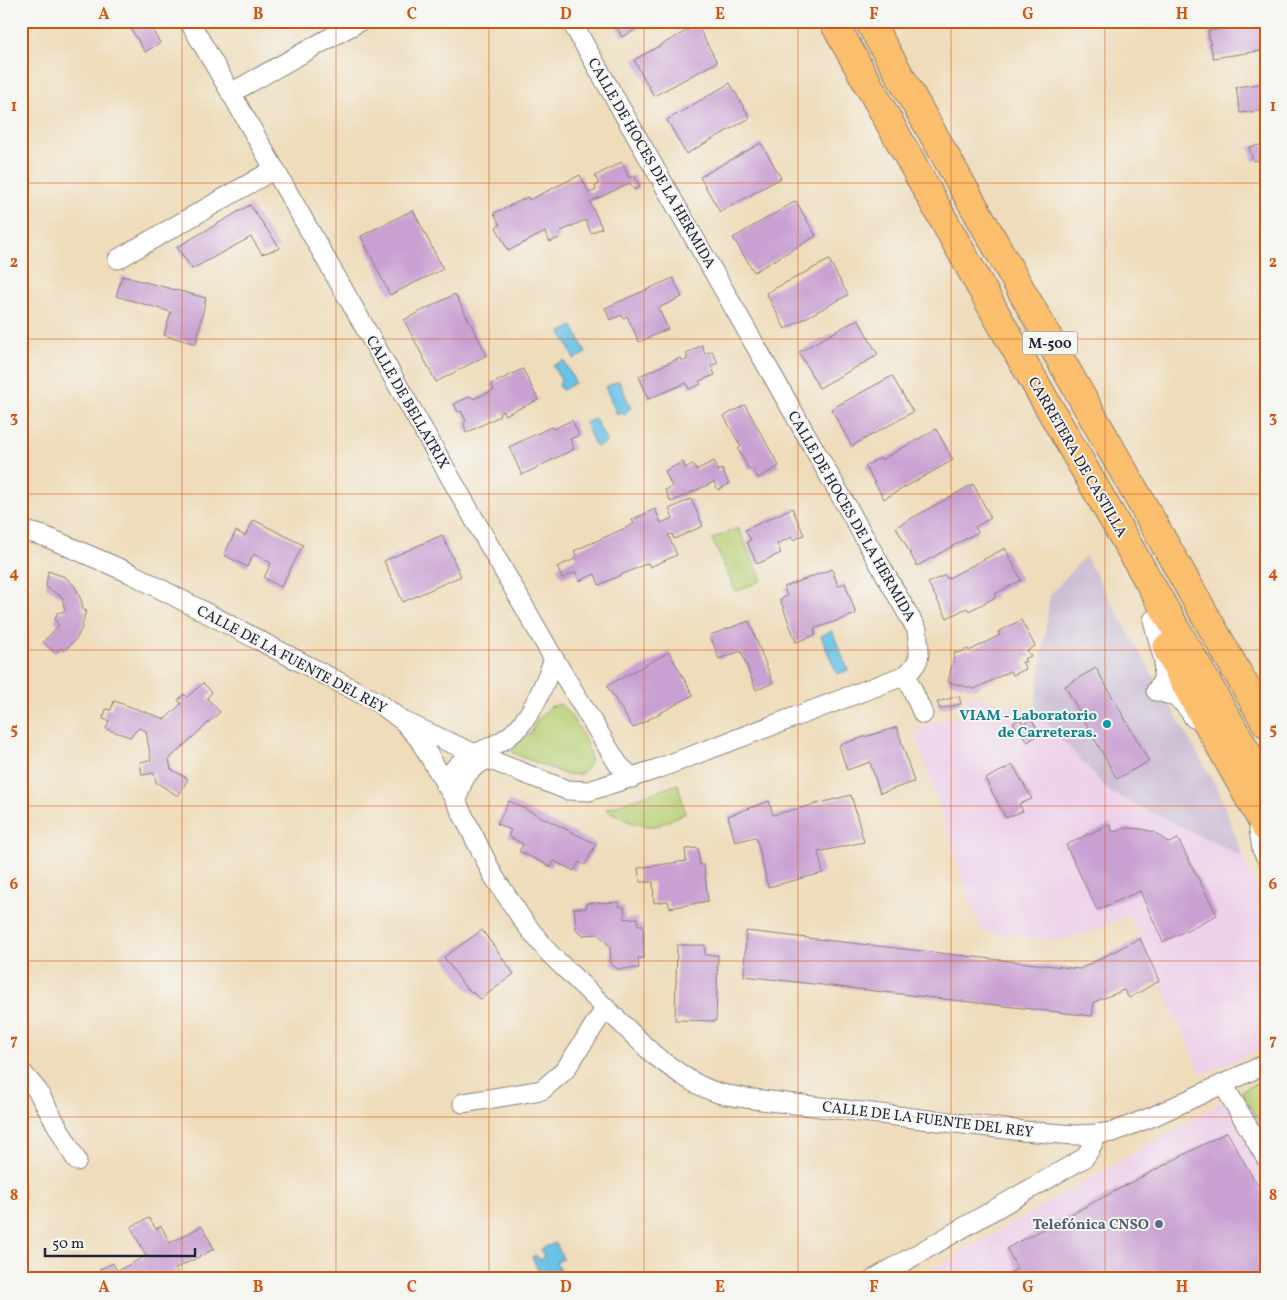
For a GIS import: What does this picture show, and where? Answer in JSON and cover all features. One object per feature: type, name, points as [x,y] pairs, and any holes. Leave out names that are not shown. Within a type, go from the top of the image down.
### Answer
[{"type":"highway","name":"CARRETERA DE CASTILLA","points":[[834,21],[1003,327],[1266,786]]},
{"type":"highway","name":"CARRETERA DE CASTILLA","points":[[869,21],[1266,723]]},
{"type":"highway","name":"M-500","points":[[1003,327],[1050,437],[1261,821]]},
{"type":"highway","name":"M-500","points":[[1232,664],[1266,715]]},
{"type":"street","name":"CALLE DE BELLATRIX","points":[[188,21],[554,659],[618,764],[632,778]]},
{"type":"street","points":[[231,93],[360,21]]},
{"type":"street","name":"CALLE DE HOCES DE LA HERMIDA","points":[[571,21],[917,630],[919,659],[915,667],[906,675]]},
{"type":"street","points":[[118,259],[275,170]]},
{"type":"street","name":"CALLE DE LA FUENTE DEL REY","points":[[21,530],[44,536],[130,573],[379,703],[404,722],[419,739],[457,803],[494,877],[524,922],[549,953],[604,1009],[653,1054],[672,1069],[698,1085],[718,1093],[753,1099],[1022,1131],[1075,1135],[1097,1134],[1131,1126],[1266,1064]]},
{"type":"street","points":[[457,803],[463,778],[482,756],[506,739],[520,725],[542,690],[554,659]]},
{"type":"street","points":[[404,722],[567,790],[589,791],[632,778],[906,675],[923,714]]},
{"type":"street","points":[[445,784],[449,774],[463,760],[482,756]]},
{"type":"street","points":[[1261,821],[1262,849],[1266,857]]},
{"type":"street","points":[[463,1103],[542,1090],[565,1070],[604,1009]]},
{"type":"street","points":[[21,1071],[37,1090],[77,1162]]},
{"type":"street","points":[[1223,1084],[1266,1158]]},
{"type":"street","points":[[874,1279],[1084,1158],[1089,1152],[1097,1134]]},
{"type":"shaded area","points":[[1085,556],[1219,791],[1243,857],[1110,792],[1035,710],[1050,595]]},
{"type":"shaded area","points":[[965,695],[1035,710],[1110,792],[1243,857],[1266,905],[1266,1046],[1202,1075],[1129,915],[1083,935],[1056,941],[981,931],[914,732],[935,721],[968,715]]},
{"type":"shaded area","name":"Telefónica CNSO","points":[[1241,1091],[1266,1134],[1266,1279],[915,1279]]},
{"type":"green space","points":[[738,528],[762,580],[736,592],[712,539]]},
{"type":"green space","points":[[560,704],[576,723],[589,750],[588,767],[581,774],[567,775],[513,753],[510,746],[531,733],[538,719],[550,707]]},
{"type":"green space","points":[[678,784],[685,813],[659,825],[638,825],[606,809]]},
{"type":"green space","points":[[1266,1079],[1266,1134],[1241,1091]]},
{"type":"water","points":[[573,326],[586,353],[574,359],[561,332]]},
{"type":"water","points":[[564,360],[575,383],[563,390],[559,387],[561,380],[553,366]]},
{"type":"water","points":[[619,381],[631,408],[625,415],[620,412],[617,414],[605,387]]},
{"type":"water","points":[[595,419],[607,442],[596,447],[585,423]]},
{"type":"water","points":[[832,631],[848,670],[837,674],[821,636]]},
{"type":"water","points":[[556,1243],[563,1259],[556,1262],[564,1279],[542,1279],[532,1257],[536,1255],[539,1260],[544,1257],[541,1249]]},
{"type":"building","points":[[126,21],[147,21],[160,43],[145,52]]},
{"type":"building","points":[[613,21],[651,21],[622,37]]},
{"type":"building","points":[[1266,24],[1266,50],[1213,58],[1208,31]]},
{"type":"building","points":[[697,25],[717,62],[654,96],[634,60]]},
{"type":"building","points":[[730,83],[750,118],[686,154],[667,120]]},
{"type":"building","points":[[1266,83],[1266,110],[1240,113],[1236,87]]},
{"type":"building","points":[[761,143],[781,178],[720,212],[700,177]]},
{"type":"building","points":[[1266,144],[1266,169],[1264,169],[1262,159],[1253,161],[1249,147]]},
{"type":"building","points":[[622,162],[629,178],[634,175],[640,187],[634,190],[630,183],[590,202],[602,228],[591,233],[585,220],[559,232],[561,237],[550,242],[545,232],[508,251],[496,227],[500,225],[494,213],[528,197],[529,200],[580,175],[589,193],[596,190],[595,186],[599,184],[595,176]]},
{"type":"building","points":[[796,201],[816,236],[754,272],[733,238]]},
{"type":"building","points":[[250,205],[280,248],[262,254],[251,237],[192,269],[177,247]]},
{"type":"building","points":[[413,210],[443,269],[390,295],[361,236]]},
{"type":"building","points":[[829,260],[848,295],[785,329],[766,293]]},
{"type":"building","points":[[122,276],[206,298],[196,344],[164,335],[171,312],[116,296]]},
{"type":"building","points":[[673,278],[682,297],[658,308],[668,329],[639,342],[627,316],[623,318],[622,315],[610,320],[605,308]]},
{"type":"building","points":[[455,294],[487,355],[436,382],[404,320]]},
{"type":"building","points":[[858,319],[878,355],[819,388],[799,352]]},
{"type":"building","points":[[702,345],[705,354],[712,351],[718,363],[711,366],[715,375],[699,381],[701,384],[689,389],[686,383],[648,399],[639,376],[680,358],[682,361],[687,360],[687,353]]},
{"type":"building","points":[[523,369],[538,400],[505,415],[503,411],[499,414],[500,416],[466,433],[464,423],[466,421],[461,411],[458,412],[454,404],[471,396],[473,399],[494,390],[491,384]]},
{"type":"building","points":[[892,376],[913,412],[852,446],[831,409]]},
{"type":"building","points":[[745,405],[779,466],[758,478],[752,468],[749,470],[738,449],[741,447],[724,416]]},
{"type":"building","points":[[572,420],[579,435],[570,439],[574,449],[522,475],[509,447],[551,427],[554,429]]},
{"type":"building","points":[[936,429],[953,460],[884,499],[865,466],[880,458],[881,460]]},
{"type":"building","points":[[714,461],[718,471],[722,469],[729,484],[718,490],[714,482],[671,502],[665,490],[672,487],[665,471],[683,462],[685,468],[693,464],[696,470]]},
{"type":"building","points":[[973,484],[991,518],[975,527],[978,532],[917,566],[896,527]]},
{"type":"building","points":[[691,499],[703,526],[674,539],[672,534],[668,535],[677,555],[650,567],[648,563],[599,585],[595,574],[579,581],[576,572],[562,578],[557,567],[577,558],[574,551],[634,524],[632,520],[655,509],[661,523],[673,518],[669,509]]},
{"type":"building","points":[[792,508],[804,535],[793,540],[792,537],[777,544],[781,553],[757,564],[747,542],[751,540],[745,530]]},
{"type":"building","points":[[254,520],[303,545],[281,587],[264,578],[271,563],[254,554],[247,567],[224,555],[236,531],[245,536]]},
{"type":"building","points":[[442,535],[461,576],[403,602],[384,561]]},
{"type":"building","points":[[1005,548],[1021,580],[995,594],[996,597],[969,611],[967,608],[947,618],[928,583],[945,575],[947,579]]},
{"type":"building","points":[[832,569],[838,586],[845,583],[856,614],[814,629],[816,635],[796,642],[780,599],[787,596],[784,587]]},
{"type":"building","points":[[48,571],[65,577],[73,584],[78,592],[83,611],[86,610],[81,630],[76,639],[64,651],[61,648],[55,653],[43,642],[59,625],[55,620],[57,613],[65,611],[62,597],[46,587]]},
{"type":"building","points":[[1021,620],[1035,646],[1027,651],[1031,656],[1024,659],[1026,662],[1022,662],[1026,669],[1013,675],[1010,671],[975,689],[948,682],[955,652],[958,653],[968,649],[969,651],[1000,635],[998,632]]},
{"type":"building","points":[[749,621],[773,683],[756,690],[741,651],[719,659],[710,635]]},
{"type":"building","points":[[669,652],[693,695],[633,728],[607,686]]},
{"type":"building","name":"VIAM - Laboratorio de Carreteras.","points":[[1096,668],[1149,761],[1117,779],[1065,686]]},
{"type":"building","points":[[203,683],[212,692],[207,698],[220,712],[169,759],[171,769],[188,779],[178,796],[156,782],[154,773],[142,775],[140,762],[151,760],[146,731],[139,728],[130,737],[106,729],[109,721],[103,719],[106,709],[111,710],[114,701],[165,719],[181,704],[178,700],[184,694],[187,697]]},
{"type":"building","points":[[959,696],[961,704],[940,709],[937,702]]},
{"type":"building","points":[[1019,719],[1024,724],[1031,719],[1040,733],[1028,742],[1013,723]]},
{"type":"building","points":[[897,727],[914,782],[880,793],[870,762],[847,770],[839,745]]},
{"type":"building","points":[[1013,765],[1032,799],[1019,804],[1023,811],[1006,818],[985,779]]},
{"type":"building","points":[[851,795],[864,842],[818,852],[823,873],[768,887],[756,837],[735,842],[728,816],[769,801],[773,815]]},
{"type":"building","points":[[509,801],[596,844],[585,865],[579,862],[574,871],[554,861],[551,867],[519,851],[523,844],[508,836],[511,830],[497,824]]},
{"type":"building","points":[[1110,824],[1113,832],[1127,828],[1141,829],[1154,832],[1169,843],[1178,839],[1217,915],[1163,942],[1140,891],[1097,910],[1066,845]]},
{"type":"building","points":[[698,848],[700,865],[704,865],[708,901],[670,908],[668,901],[654,903],[653,882],[640,882],[638,868],[686,861],[685,849]]},
{"type":"building","points":[[619,902],[619,906],[624,907],[625,919],[638,918],[638,925],[643,925],[644,958],[638,958],[639,968],[618,969],[611,964],[610,947],[598,934],[582,935],[576,929],[574,908],[586,908],[587,903]]},
{"type":"building","points":[[482,930],[514,974],[481,999],[465,987],[444,957]]},
{"type":"building","points":[[746,931],[1080,969],[1140,938],[1159,981],[1129,998],[1124,990],[1094,1002],[1092,1016],[744,976]]},
{"type":"building","points":[[677,945],[705,945],[705,955],[718,955],[716,1021],[675,1020]]},
{"type":"building","name":"Telefónica CNSO","points":[[1227,1132],[1266,1200],[1266,1279],[999,1279],[1017,1269],[1007,1248]]},
{"type":"building","points":[[149,1218],[156,1229],[161,1226],[170,1243],[202,1226],[214,1249],[175,1269],[180,1277],[177,1279],[106,1279],[100,1269],[113,1263],[117,1271],[146,1256],[131,1227]]},
{"type":"place","name":"VIAM - Laboratorio de Carreteras.","points":[[1107,724]]},
{"type":"place","name":"Telefónica CNSO","points":[[1159,1224]]}]
